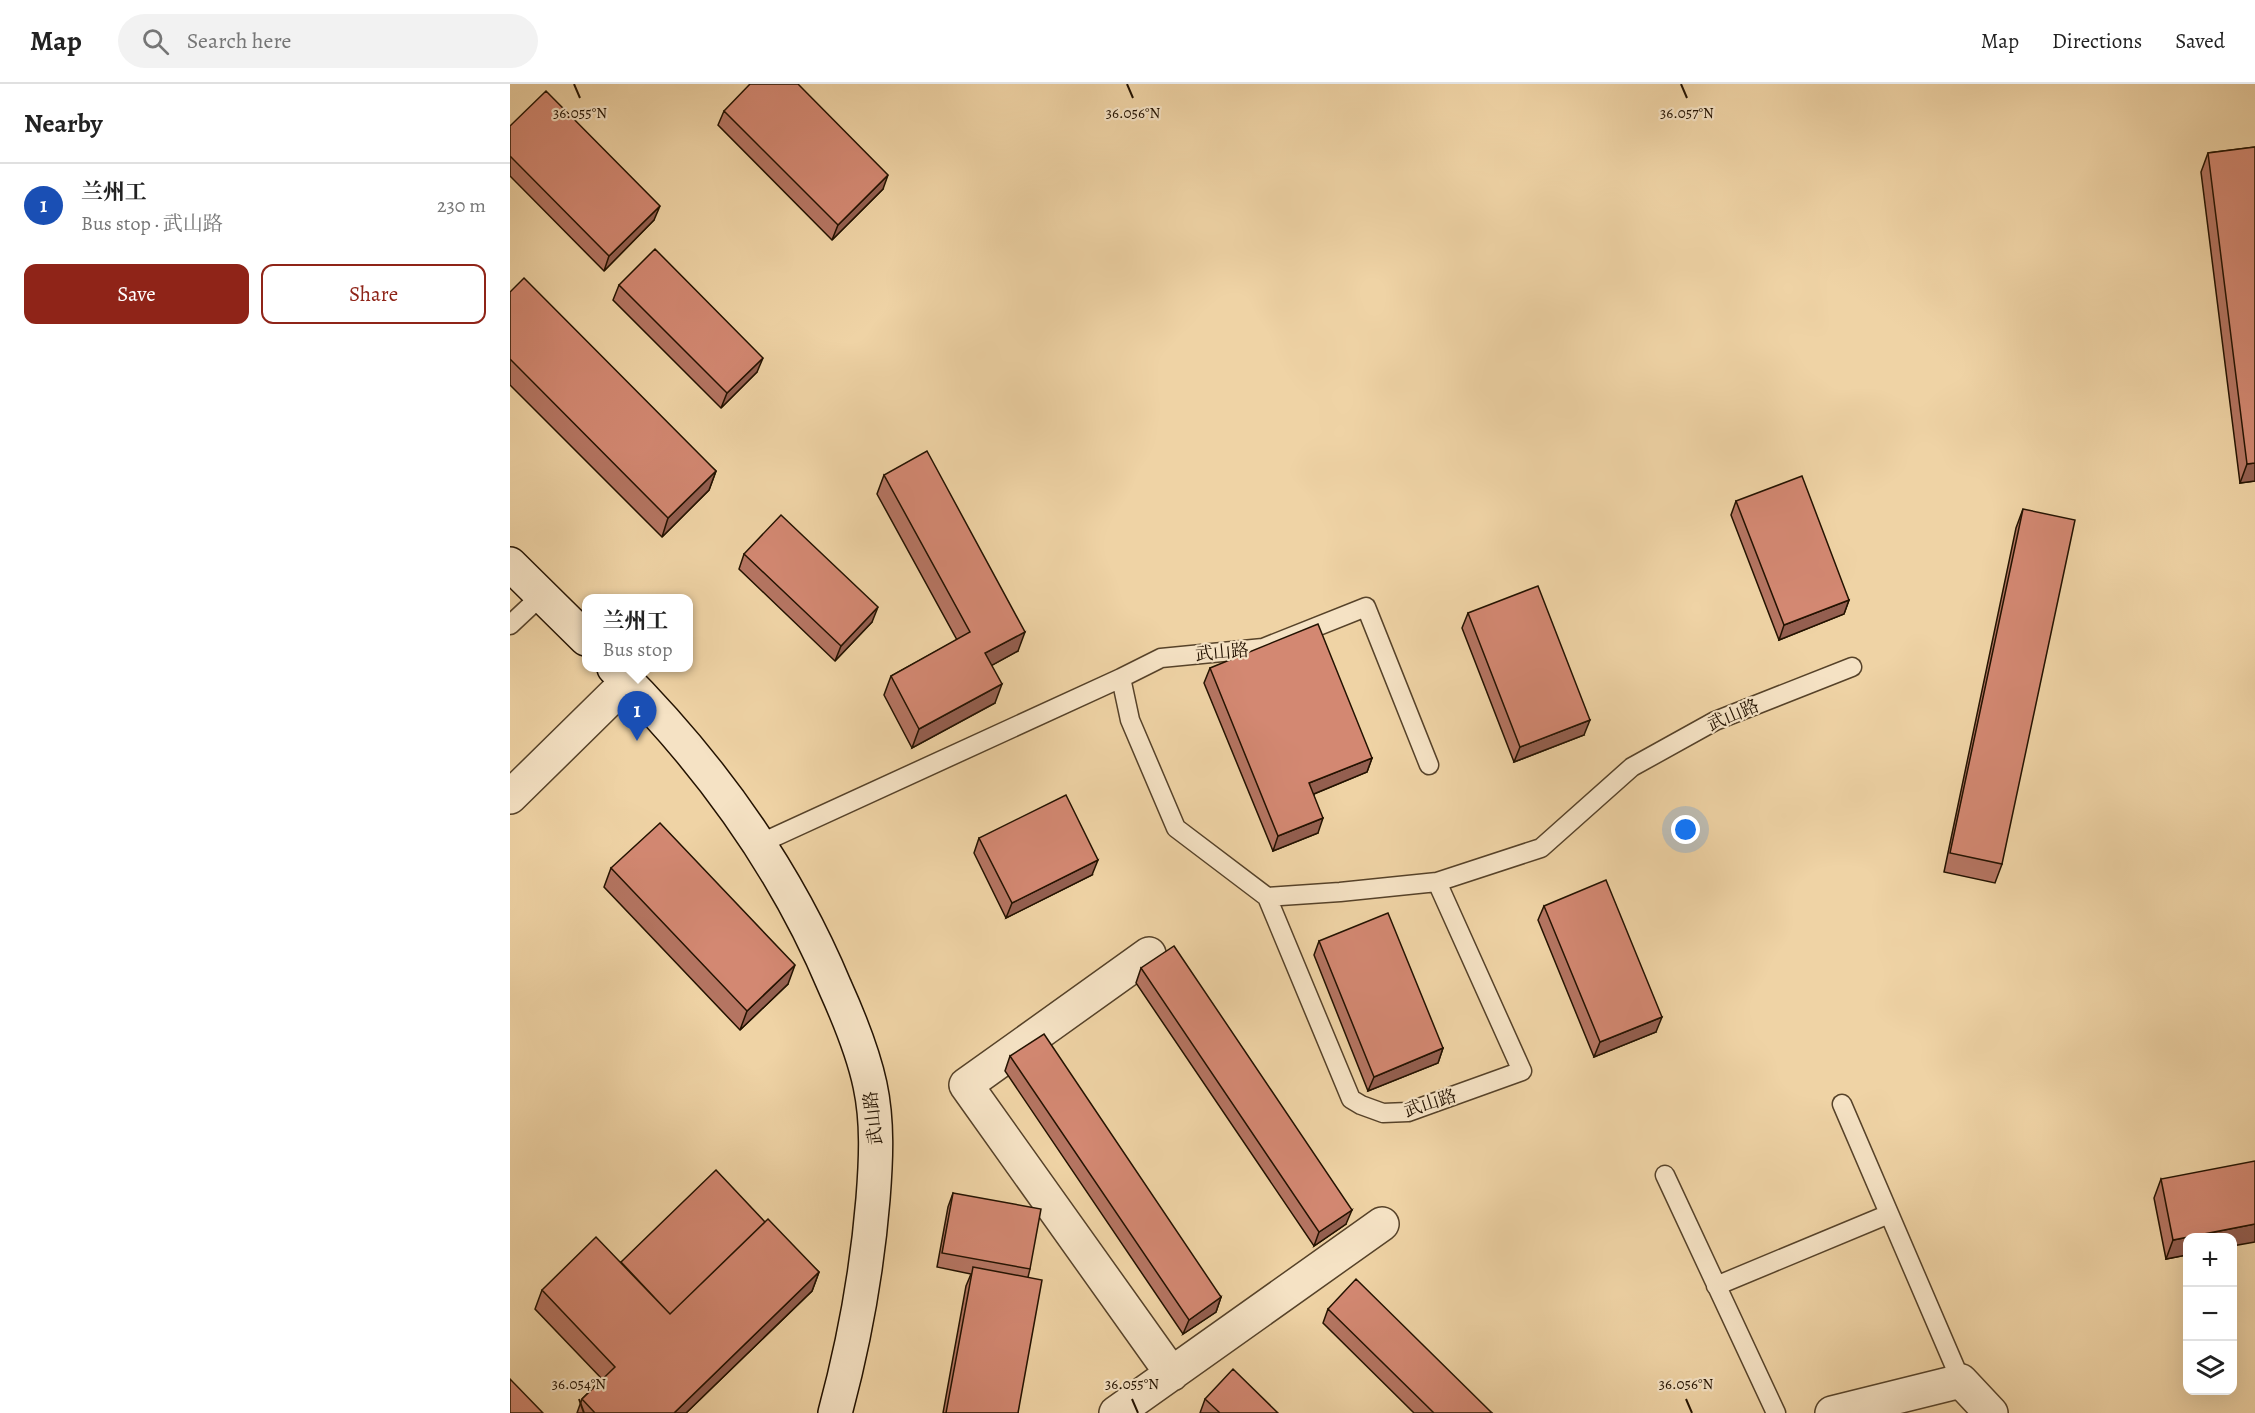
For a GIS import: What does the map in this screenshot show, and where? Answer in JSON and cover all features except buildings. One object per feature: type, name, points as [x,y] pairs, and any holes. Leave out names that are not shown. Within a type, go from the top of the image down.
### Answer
[{"type":"street","points":[[510,564],[582,635]]},
{"type":"street","points":[[510,797],[621,674]]},
{"type":"street","name":"武山路","points":[[621,674],[723,790],[776,868],[817,945],[849,1018],[870,1086],[876,1151],[869,1246],[850,1355],[835,1413]]},
{"type":"street","points":[[1149,954],[966,1085],[1172,1374]]},
{"type":"street","points":[[1116,1413],[1382,1224]]},
{"type":"street","points":[[1832,1413],[1881,1407],[1977,1401]]},
{"type":"lane","points":[[510,625],[542,595]]},
{"type":"lane","name":"武山路","points":[[759,844],[1161,658],[1263,648],[1366,606],[1429,765]]},
{"type":"lane","name":"武山路","points":[[1437,882],[1522,1071],[1408,1112],[1395,1114],[1372,1110],[1351,1099],[1267,897],[1437,882],[1541,848],[1632,767],[1715,721],[1852,668]]},
{"type":"lane","points":[[1121,678],[1130,720],[1176,828],[1267,897]]},
{"type":"lane","points":[[1842,1104],[1889,1214],[1977,1401]]},
{"type":"lane","points":[[1665,1175],[1776,1413]]},
{"type":"lane","points":[[1716,1286],[1889,1214]]},
{"type":"place","name":"兰州工","points":[[637,741]]}]
